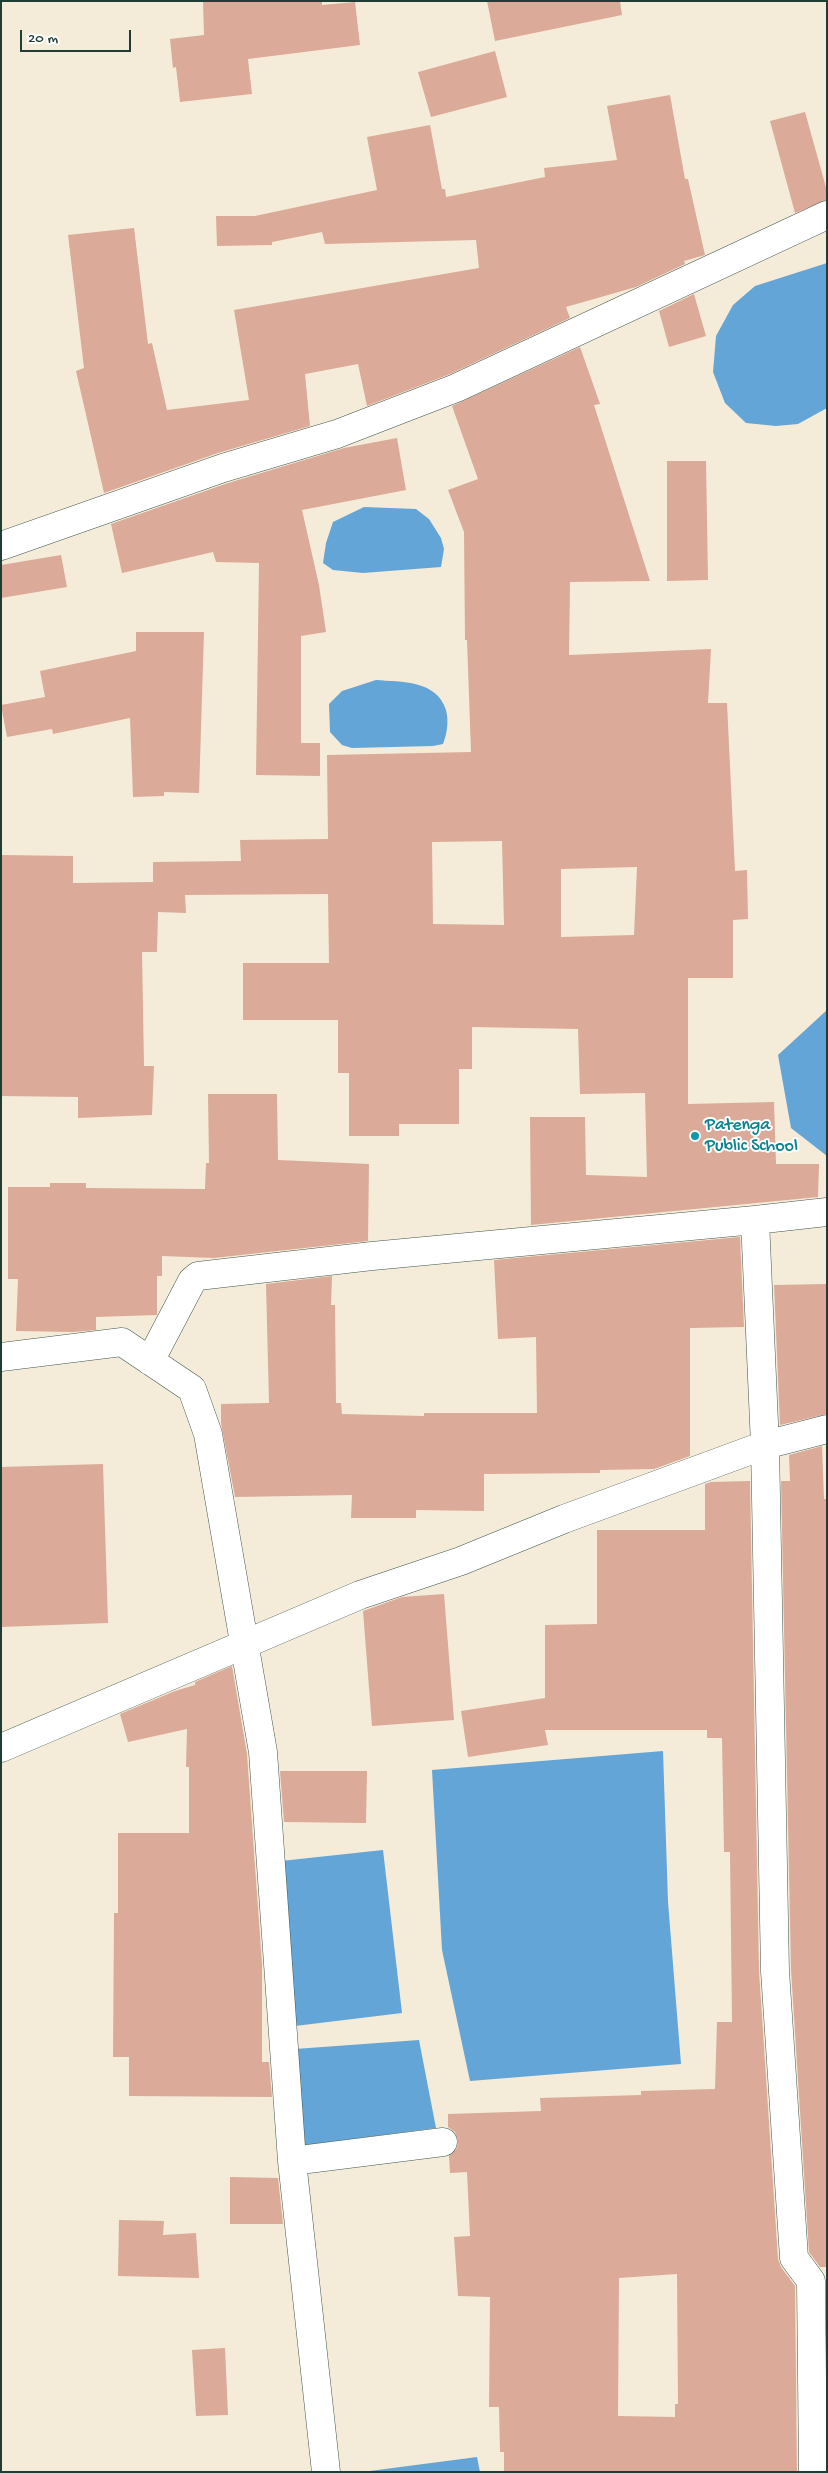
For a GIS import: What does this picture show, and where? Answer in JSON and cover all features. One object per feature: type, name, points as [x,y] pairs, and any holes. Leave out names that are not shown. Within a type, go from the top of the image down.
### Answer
[{"type":"street","points":[[1,546],[223,468],[337,434],[456,388],[827,215]]},
{"type":"street","points":[[150,1361],[192,1281],[198,1276],[372,1256],[827,1212]]},
{"type":"street","points":[[755,1220],[765,1445],[775,1971],[794,2258],[811,2281],[813,2472]]},
{"type":"street","points":[[1,1357],[122,1342],[192,1389],[208,1434],[263,1752],[292,2161],[326,2472]]},
{"type":"street","points":[[1,1748],[360,1596],[460,1561],[765,1445],[827,1428]]},
{"type":"street","points":[[292,2161],[443,2142]]},
{"type":"water","points":[[827,263],[827,408],[798,424],[776,426],[746,423],[725,403],[713,372],[716,336],[733,305],[755,286]]},
{"type":"water","points":[[364,507],[416,509],[429,519],[441,538],[444,549],[441,567],[363,573],[333,570],[323,563],[326,543],[333,522]]},
{"type":"water","points":[[376,680],[417,684],[435,693],[441,700],[447,714],[446,736],[443,744],[433,746],[352,748],[342,745],[330,732],[329,704],[342,691]]},
{"type":"water","points":[[827,1010],[827,1156],[791,1128],[778,1055]]},
{"type":"water","points":[[663,1751],[668,1902],[681,2064],[470,2081],[442,1950],[432,1770]]},
{"type":"water","points":[[383,1850],[402,2013],[295,2026],[281,1861]]},
{"type":"water","points":[[419,2040],[436,2128],[299,2146],[295,2049]]},
{"type":"water","points":[[477,2457],[480,2472],[362,2472]]},
{"type":"building","points":[[203,1],[322,1],[322,5],[355,2],[360,45],[248,59],[252,94],[180,102],[176,67],[173,68],[170,39],[204,35]]},
{"type":"building","points":[[487,1],[620,1],[622,15],[495,41]]},
{"type":"building","points":[[495,51],[507,97],[431,117],[418,72]]},
{"type":"building","points":[[670,95],[685,179],[688,179],[705,255],[684,261],[685,264],[636,287],[566,307],[570,318],[450,374],[367,406],[358,364],[305,374],[310,426],[218,453],[104,493],[76,371],[84,368],[68,235],[134,228],[148,344],[152,343],[167,410],[249,400],[234,310],[479,268],[476,240],[325,244],[322,232],[272,242],[272,245],[217,246],[216,216],[255,216],[377,190],[367,137],[430,125],[442,189],[445,189],[446,197],[545,177],[544,168],[617,160],[607,106]]},
{"type":"building","points":[[805,112],[827,191],[827,200],[795,213],[770,121]]},
{"type":"building","points":[[694,294],[706,336],[669,347],[659,311]]},
{"type":"building","points":[[580,347],[600,404],[594,405],[650,581],[570,582],[569,655],[711,649],[708,703],[727,703],[735,871],[747,870],[748,919],[733,920],[733,978],[688,978],[688,1104],[774,1102],[776,1164],[819,1164],[818,1197],[531,1225],[530,1117],[585,1117],[586,1175],[647,1177],[645,1093],[580,1094],[578,1029],[472,1027],[472,1069],[459,1069],[459,1124],[399,1124],[399,1136],[349,1136],[349,1073],[338,1073],[338,1020],[243,1020],[243,963],[329,963],[328,894],[185,895],[186,913],[158,912],[157,952],[142,952],[144,1066],[154,1066],[152,1115],[78,1118],[78,1097],[1,1096],[1,855],[73,856],[73,883],[153,882],[153,862],[241,861],[240,840],[328,839],[327,755],[471,752],[467,640],[465,640],[464,532],[448,490],[478,479],[452,406]],"holes":[[[502,841],[504,925],[433,924],[432,842]],[[637,867],[634,935],[561,937],[561,869]]]},
{"type":"building","points":[[397,438],[406,490],[302,510],[319,585],[326,632],[301,636],[301,743],[320,743],[320,776],[256,775],[259,563],[216,562],[213,552],[122,573],[111,524],[228,483],[344,448]]},
{"type":"building","points":[[667,461],[706,461],[708,580],[667,581]]},
{"type":"building","points":[[61,555],[67,587],[1,598],[1,565]]},
{"type":"building","points":[[136,632],[204,632],[199,793],[164,792],[164,796],[133,797],[130,718],[53,734],[52,729],[7,737],[1,705],[45,697],[40,671],[136,651]]},
{"type":"building","points":[[208,1094],[277,1094],[278,1160],[369,1164],[368,1241],[214,1258],[162,1256],[162,1276],[157,1276],[157,1315],[96,1317],[96,1330],[74,1332],[16,1331],[18,1279],[8,1279],[8,1187],[50,1187],[50,1183],[86,1183],[86,1188],[205,1189],[206,1163],[209,1163]]},
{"type":"building","points":[[740,1237],[744,1327],[690,1328],[690,1456],[654,1469],[600,1470],[600,1473],[484,1474],[484,1511],[416,1510],[416,1518],[351,1518],[352,1495],[235,1497],[221,1423],[221,1404],[269,1403],[266,1284],[332,1276],[331,1305],[335,1305],[336,1403],[341,1403],[342,1414],[424,1416],[424,1413],[537,1413],[536,1337],[498,1339],[494,1260]]},
{"type":"building","points":[[827,1284],[827,1414],[780,1425],[774,1285]]},
{"type":"building","points":[[822,1446],[824,1499],[827,1499],[827,2267],[820,2267],[809,2252],[791,1970],[781,1481],[790,1481],[789,1455]]},
{"type":"building","points":[[103,1464],[108,1623],[1,1627],[1,1467]]},
{"type":"building","points":[[750,1481],[759,1971],[778,2259],[781,2267],[795,2286],[797,2472],[504,2472],[504,2452],[500,2452],[499,2407],[489,2407],[490,2297],[458,2296],[454,2237],[470,2236],[467,2172],[450,2173],[449,2156],[457,2148],[458,2141],[455,2132],[448,2127],[448,2114],[541,2111],[540,2098],[641,2095],[641,2091],[715,2089],[717,2022],[732,2022],[730,1852],[724,1852],[722,1738],[707,1738],[707,1730],[545,1730],[548,1745],[468,1757],[461,1711],[545,1698],[545,1625],[597,1624],[597,1530],[705,1530],[705,1484],[711,1482]],"holes":[[[677,2274],[678,2404],[675,2404],[675,2417],[618,2416],[619,2278]]]},
{"type":"building","points":[[444,1594],[454,1720],[372,1726],[363,1611],[402,1597]]},
{"type":"building","points":[[232,1666],[247,1754],[262,1964],[262,2062],[269,2062],[272,2097],[129,2096],[129,2057],[113,2057],[114,1913],[118,1913],[118,1833],[189,1833],[189,1767],[186,1767],[187,1729],[128,1742],[120,1714],[175,1691],[195,1685],[195,1682]]},
{"type":"building","points":[[280,1771],[367,1771],[366,1823],[284,1822]]},
{"type":"building","points":[[230,2177],[278,2178],[283,2224],[230,2224]]},
{"type":"building","points":[[119,2220],[164,2221],[163,2235],[196,2233],[199,2278],[118,2276]]},
{"type":"building","points":[[225,2348],[228,2415],[196,2416],[192,2350]]},
{"type":"place","name":"Patenga Public School","points":[[695,1136]]}]
